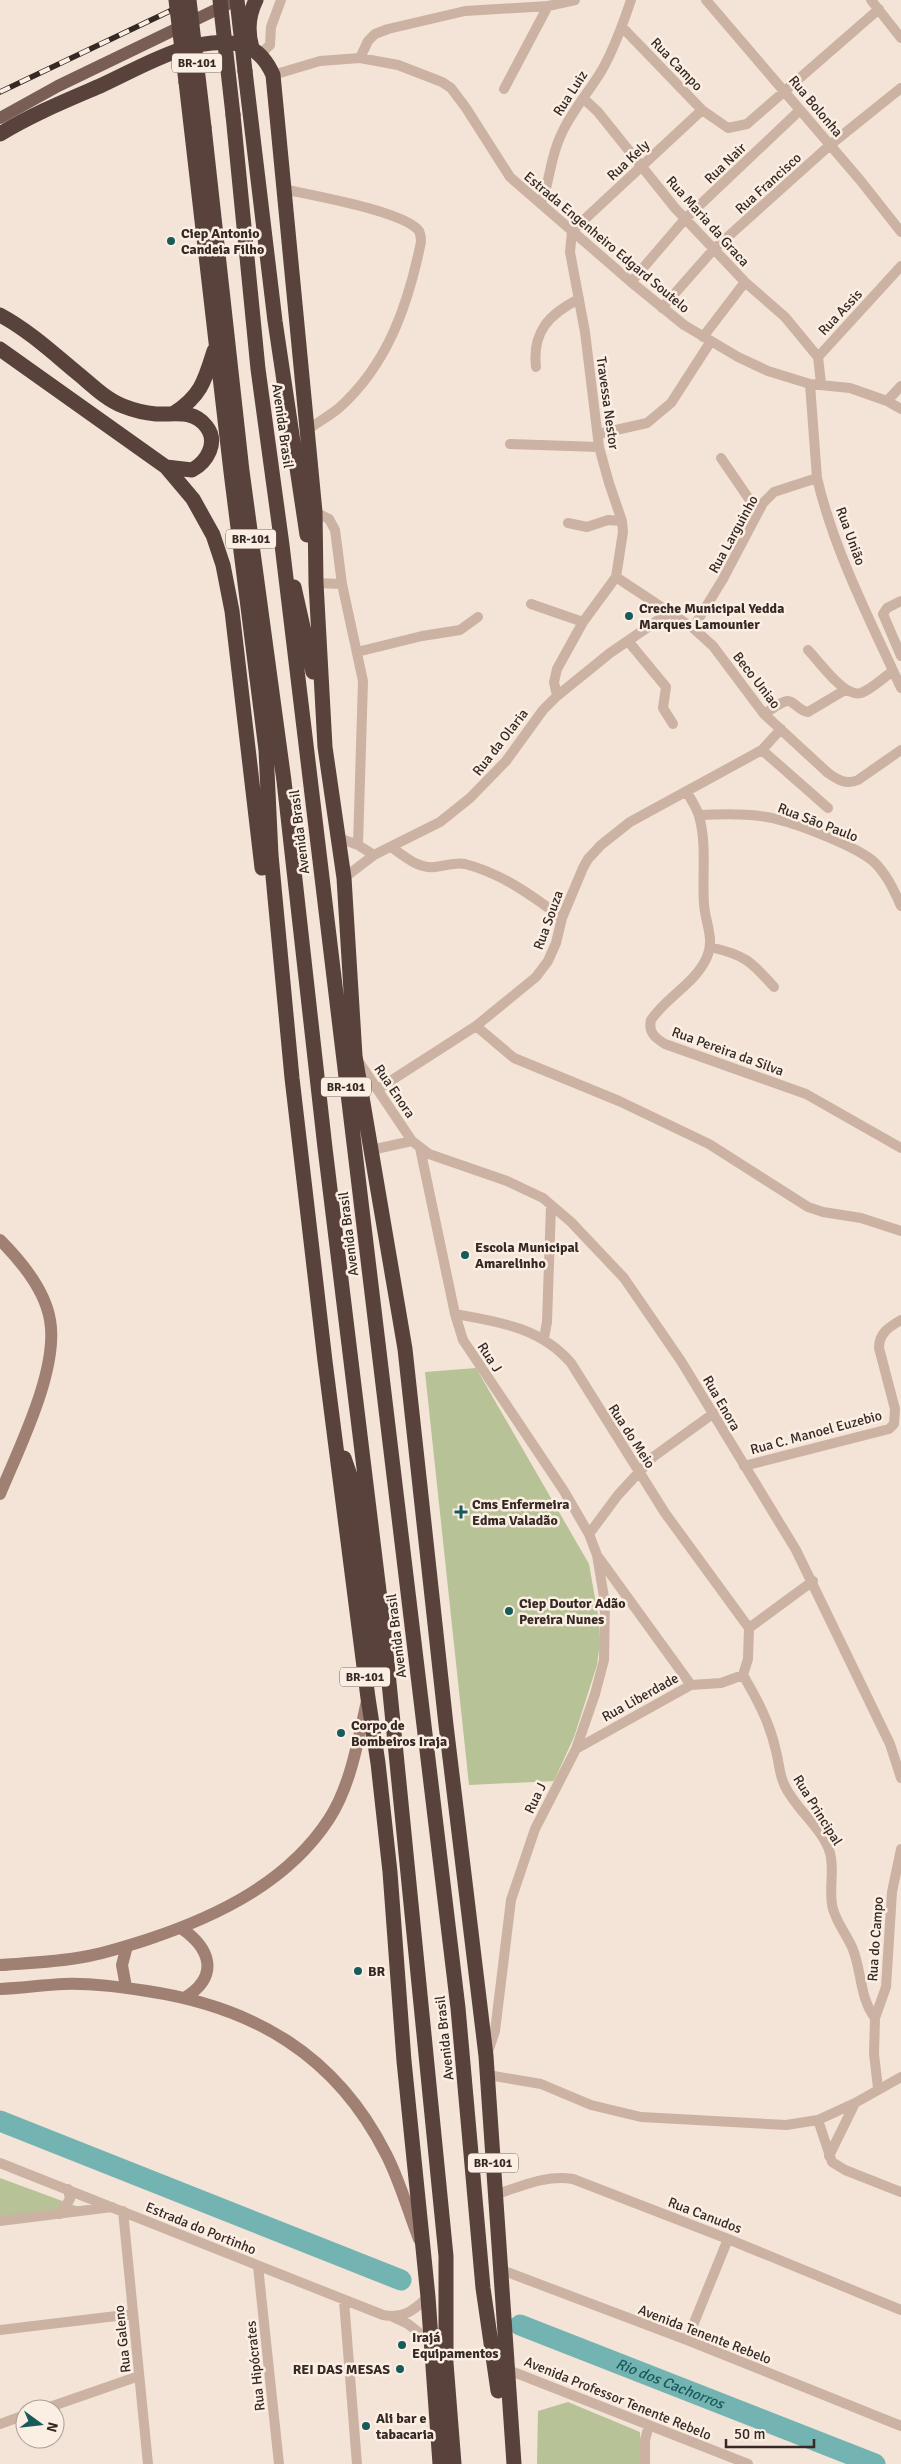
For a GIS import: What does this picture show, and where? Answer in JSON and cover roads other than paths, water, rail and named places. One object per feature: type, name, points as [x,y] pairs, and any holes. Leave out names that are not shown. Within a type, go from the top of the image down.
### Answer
[{"type":"highway","name":"Avenida Brasil","points":[[176,0],[266,750],[271,855],[291,1057],[334,1431],[378,1763],[390,1872],[404,2061],[428,2297],[440,2464]]},
{"type":"highway","name":"Avenida Brasil","points":[[189,0],[242,472],[284,781],[325,1148],[384,1632],[446,2256],[446,2363],[454,2464]]},
{"type":"highway","name":"Avenida Brasil","points":[[220,0],[258,368],[282,545],[458,2008],[483,2288],[498,2390],[504,2464]]},
{"type":"highway","name":"Avenida Brasil","points":[[236,0],[275,321],[300,491],[316,583]]},
{"type":"highway","points":[[256,0],[249,17],[248,36],[256,51],[268,63],[273,75]]},
{"type":"highway","points":[[0,134],[30,116],[185,49],[221,43],[238,44],[256,51]]},
{"type":"highway","name":"Avenida Brasil","points":[[273,75],[315,512],[316,583],[325,747],[344,878],[355,1056],[405,1349],[446,1725],[486,2056],[499,2269],[514,2464]]},
{"type":"highway","points":[[0,315],[42,344],[103,395],[122,406],[142,412],[188,414],[202,421],[208,427],[211,443],[209,453],[199,466],[192,470],[166,467],[0,349]]},
{"type":"highway","points":[[174,413],[189,403],[199,392],[216,344]]},
{"type":"highway","name":"Avenida Brasil","points":[[166,467],[192,499],[213,536],[223,565],[232,611],[268,914],[280,947]]},
{"type":"highway","points":[[282,545],[306,635],[325,747]]},
{"type":"highway","points":[[284,781],[279,812],[289,996],[288,1028]]},
{"type":"highway","points":[[334,1431],[353,1484],[370,1622],[396,1747]]},
{"type":"main road","points":[[0,118],[58,86],[236,0]]},
{"type":"street","points":[[256,51],[270,45],[270,27],[281,0]]},
{"type":"street","points":[[360,58],[368,41],[375,34],[388,29],[465,12],[548,6],[575,0]]},
{"type":"street","name":"Rua Luiz","points":[[541,204],[548,182],[553,153],[561,134],[603,68],[622,27],[631,0]]},
{"type":"street","name":"Rua Bolonha","points":[[706,0],[786,92],[901,232]]},
{"type":"street","points":[[871,0],[901,38]]},
{"type":"street","points":[[504,89],[548,6]]},
{"type":"street","points":[[786,92],[879,9]]},
{"type":"street","name":"Rua Campo","points":[[622,27],[702,110],[728,128],[747,124],[786,92]]},
{"type":"street","name":"Estrada Engenheiro Edgard Soutelo","points":[[273,75],[320,61],[360,58],[398,65],[426,75],[451,88],[510,177],[662,308],[707,339],[768,370],[815,384],[850,388],[887,401],[901,409]]},
{"type":"street","name":"Rua Francisco","points":[[662,308],[714,250],[830,145],[901,88]]},
{"type":"street","name":"Rua Maria da Graca","points":[[584,99],[598,112],[685,219],[745,282],[785,317],[818,357]]},
{"type":"street","name":"Rua Kely","points":[[572,230],[702,110]]},
{"type":"street","name":"Rua Nair","points":[[631,282],[685,219],[800,110]]},
{"type":"street","points":[[283,189],[384,213],[414,227],[420,234],[421,242],[396,329],[383,355],[350,397],[337,409],[307,430]]},
{"type":"street","name":"Travessa Nestor","points":[[572,230],[570,252],[579,299],[599,447],[622,521],[622,545],[616,577]]},
{"type":"street","name":"Rua Assis","points":[[818,357],[901,266]]},
{"type":"street","points":[[598,434],[647,423],[671,403],[707,339],[745,282]]},
{"type":"street","points":[[536,367],[534,351],[546,323],[563,307],[579,299]]},
{"type":"street","points":[[815,384],[818,357]]},
{"type":"street","name":"Rua União","points":[[815,384],[817,478],[825,507],[849,570],[900,685]]},
{"type":"street","points":[[887,401],[901,386]]},
{"type":"street","points":[[510,444],[599,447]]},
{"type":"street","points":[[721,458],[758,512]]},
{"type":"street","name":"Rua Larguinho","points":[[693,628],[723,579],[762,503],[774,492],[817,478]]},
{"type":"street","points":[[315,512],[329,519],[335,530],[342,584],[363,681],[358,845]]},
{"type":"street","points":[[568,523],[587,527],[608,520],[622,521]]},
{"type":"street","points":[[557,696],[554,682],[557,669],[583,622],[616,577]]},
{"type":"street","name":"Beco Uniao","points":[[616,577],[693,628],[713,646],[764,714],[828,773],[845,782],[858,780],[901,750]]},
{"type":"street","points":[[316,583],[342,584]]},
{"type":"street","points":[[901,601],[887,608],[883,614],[901,656]]},
{"type":"street","points":[[531,604],[583,622]]},
{"type":"street","name":"Rua da Olaria","points":[[344,878],[374,855],[434,826],[470,798],[506,761],[543,710],[557,696],[628,641],[670,612]]},
{"type":"street","points":[[357,652],[422,636],[460,630],[478,617]]},
{"type":"street","points":[[628,641],[666,687],[663,708],[673,724]]},
{"type":"street","points":[[808,650],[845,690],[854,693],[861,693],[893,671]]},
{"type":"street","points":[[764,714],[787,701],[791,701],[801,712],[808,712],[845,690]]},
{"type":"street","name":"Rua Souza","points":[[378,1089],[476,1026],[536,977],[548,961],[556,943],[562,918],[588,859],[601,845],[630,822],[762,750],[781,728]]},
{"type":"street","points":[[762,750],[828,808]]},
{"type":"street","points":[[687,792],[699,815],[704,905],[710,934],[710,947],[736,953],[755,966],[774,987]]},
{"type":"street","name":"Rua Sāo Paulo","points":[[699,815],[761,816],[799,827],[849,847],[872,860],[882,871],[901,906]]},
{"type":"street","points":[[338,838],[358,845],[374,855]]},
{"type":"street","points":[[391,847],[425,868],[453,863],[465,864],[490,874],[524,889],[562,918]]},
{"type":"street","name":"Rua Pereira da Silva","points":[[710,947],[707,957],[690,982],[651,1020],[650,1025],[654,1037],[665,1044],[806,1094],[901,1148]]},
{"type":"street","points":[[476,1026],[514,1058],[619,1101],[709,1144],[808,1207],[823,1212],[862,1218],[901,1231]]},
{"type":"street","name":"Rua Enora","points":[[355,1056],[412,1141],[420,1148],[429,1154],[516,1185],[543,1198],[571,1222],[624,1278],[714,1413],[796,1550],[813,1581],[890,1744],[901,1778]]},
{"type":"street","points":[[371,1150],[412,1141]]},
{"type":"street","name":"Rua J","points":[[420,1148],[455,1314],[470,1352],[564,1491],[589,1534],[596,1555],[605,1603],[604,1660],[595,1694],[576,1749],[535,1829],[511,1900],[495,2031],[486,2056]]},
{"type":"street","points":[[544,1338],[547,1322],[551,1206]]},
{"type":"street","points":[[0,1240],[18,1259],[38,1289],[50,1319],[52,1349],[44,1380],[0,1494]]},
{"type":"street","name":"Rua do Meio","points":[[455,1314],[500,1322],[544,1338],[571,1363],[665,1513],[749,1628]]},
{"type":"street","name":"Rua C. Manoel Euzebio","points":[[744,1466],[884,1431],[894,1424],[895,1409],[879,1348],[879,1339],[884,1332],[901,1320]]},
{"type":"street","points":[[589,1534],[653,1457],[714,1413]]},
{"type":"street","name":"Rua J","points":[[596,1555],[691,1685]]},
{"type":"street","points":[[743,1675],[748,1659],[749,1628],[813,1581]]},
{"type":"street","name":"Rua Liberdade","points":[[576,1749],[691,1685],[721,1683],[743,1675]]},
{"type":"street","name":"Rua Principal","points":[[743,1675],[766,1719],[784,1784],[793,1800],[824,1840],[830,1852],[832,1867],[830,1890],[834,1910],[852,1947],[865,2001],[875,2018]]},
{"type":"street","points":[[0,1965],[84,1957],[127,1946],[216,1914],[282,1872],[314,1839],[329,1818],[341,1796],[351,1768],[368,1698]]},
{"type":"street","name":"Rua do Campo","points":[[878,2088],[874,2054],[875,2018],[886,1987],[892,1892],[901,1849]]},
{"type":"street","points":[[181,1928],[204,1948],[207,1957],[207,1970],[202,1982],[186,1997]]},
{"type":"street","points":[[126,1988],[122,1965],[127,1946]]},
{"type":"street","points":[[0,1990],[65,1984],[126,1988],[186,1997],[240,2015],[269,2029],[305,2053],[353,2101],[386,2155],[423,2251]]},
{"type":"street","points":[[488,2075],[540,2084],[591,2106],[641,2117],[763,2125],[786,2125],[818,2120],[855,2103],[878,2088],[901,2077]]},
{"type":"street","points":[[829,2156],[855,2103]]},
{"type":"street","points":[[818,2120],[829,2156],[838,2167],[901,2192]]},
{"type":"street","name":"Estrada do Portinho","points":[[0,2162],[344,2301],[392,2316],[408,2324],[431,2342]]},
{"type":"street","name":"Rua Canudos","points":[[494,2195],[548,2178],[562,2177],[573,2179],[728,2239],[901,2310]]},
{"type":"street","points":[[60,2214],[70,2199],[68,2189]]},
{"type":"street","points":[[0,2221],[113,2207]]},
{"type":"street","name":"Rua Galeno","points":[[123,2212],[148,2464]]},
{"type":"street","points":[[687,2340],[728,2239]]},
{"type":"street","name":"Rua Hipócrates","points":[[258,2266],[278,2464]]},
{"type":"street","name":"Avenida Tenente Rebelo","points":[[499,2269],[687,2340],[901,2426]]},
{"type":"street","points":[[392,2316],[403,2316],[413,2311],[428,2297]]},
{"type":"street","points":[[344,2301],[357,2464]]},
{"type":"street","points":[[0,2330],[133,2314]]},
{"type":"street","name":"Avenida Professor Tenente Rebelo","points":[[506,2369],[748,2464]]},
{"type":"street","points":[[65,2402],[139,2376]]},
{"type":"street","points":[[0,2424],[15,2419]]},
{"type":"street","points":[[645,2464],[645,2440],[649,2425]]},
{"type":"waterway","points":[[0,2121],[401,2280]]},
{"type":"waterway","name":"Rio dos Cachorros","points":[[520,2325],[875,2464]]},
{"type":"railway","points":[[0,92],[193,0]]},
{"type":"place","name":"Ciep Antonio Candeia Filho","points":[[171,241]]},
{"type":"place","name":"Creche Municipal Yedda Marques Lamounier","points":[[629,616]]},
{"type":"place","name":"Escola Municipal Amarelinho","points":[[465,1255]]},
{"type":"place","name":"Cms Enfermeira Edma Valadão","points":[[461,1512]]},
{"type":"place","name":"Ciep Doutor Adão Pereira Nunes","points":[[509,1611]]},
{"type":"place","name":"Corpo de Bombeiros Iraja","points":[[341,1733]]},
{"type":"place","name":"BR","points":[[358,1971]]},
{"type":"place","name":"Irajá Equipamentos","points":[[402,2345]]},
{"type":"place","name":"REI DAS MESAS","points":[[400,2369]]},
{"type":"place","name":"Ali bar e tabacaria","points":[[366,2426]]}]
